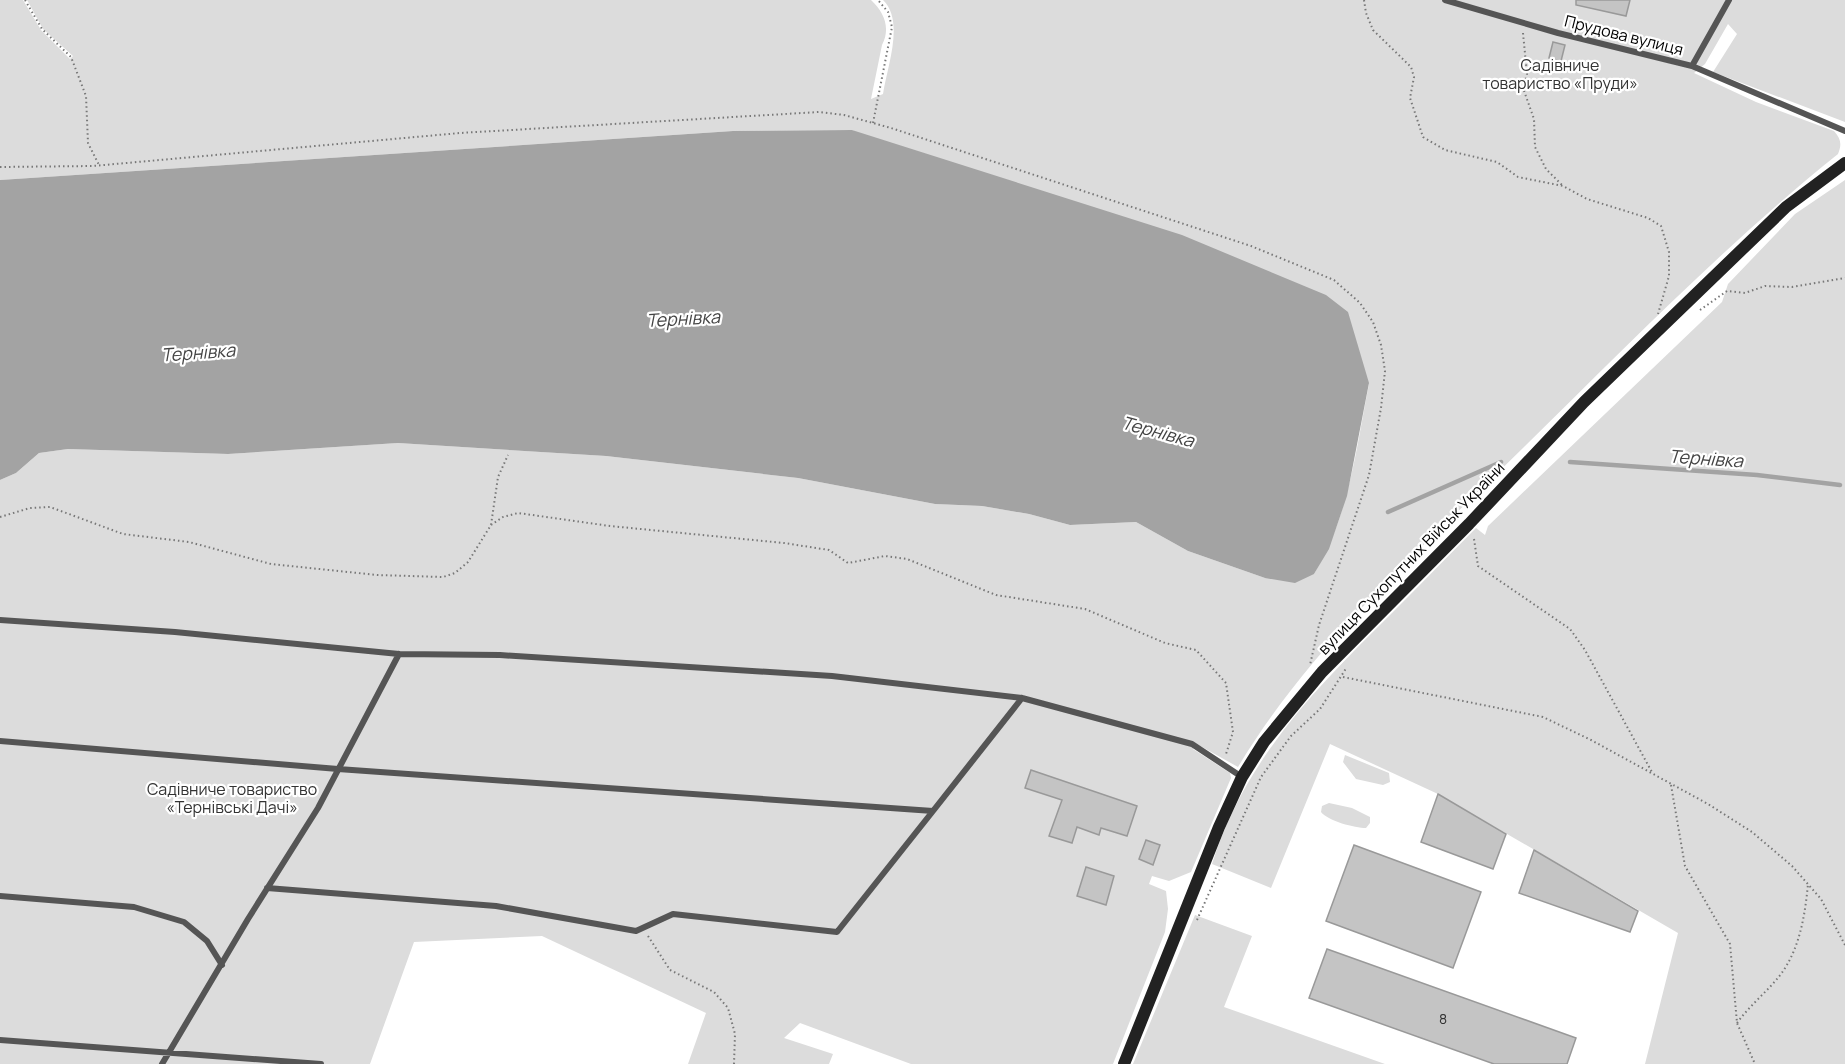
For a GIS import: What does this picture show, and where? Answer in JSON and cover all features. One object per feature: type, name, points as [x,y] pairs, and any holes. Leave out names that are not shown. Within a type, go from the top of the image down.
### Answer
[{"type":"street","name":"вулиця Сухопутних Військ України","points":[[1124,1064],[1219,827],[1242,777],[1264,742],[1322,672],[1469,524],[1584,402],[1786,207],[1845,163]]},
{"type":"lane","name":"Прудова вулиця","points":[[1445,0],[1558,33],[1692,66],[1845,131]]},
{"type":"lane","points":[[1692,66],[1729,0]]},
{"type":"lane","points":[[0,620],[175,632],[399,654],[500,655],[832,676],[1022,698],[1192,744],[1242,777]]},
{"type":"lane","points":[[162,1064],[267,888],[318,808],[399,654]]},
{"type":"lane","points":[[267,888],[496,906],[636,931],[673,914],[837,932],[1022,698]]},
{"type":"lane","points":[[0,741],[338,769],[933,811]]},
{"type":"lane","points":[[0,896],[134,907],[184,922],[207,942],[222,965]]},
{"type":"lane","points":[[0,1040],[321,1064]]},
{"type":"path","points":[[25,0],[42,30],[71,57],[86,96],[88,143],[99,165]]},
{"type":"path","points":[[873,123],[892,27],[888,12],[878,0]]},
{"type":"path","points":[[1364,0],[1366,13],[1373,30],[1411,67],[1414,77],[1410,98],[1423,137],[1445,150],[1497,162],[1518,177],[1563,186]]},
{"type":"path","points":[[1522,21],[1527,74],[1523,88],[1534,119],[1535,147],[1546,169],[1563,186],[1587,199],[1648,218],[1661,226],[1669,252],[1665,296],[1658,310],[1661,327]]},
{"type":"path","points":[[0,166],[99,165],[460,133],[819,112],[844,115],[873,123],[1251,246],[1334,280],[1360,303],[1372,322],[1381,345],[1385,371],[1369,475],[1319,625],[1309,670]]},
{"type":"path","points":[[1693,314],[1726,291],[1745,293],[1765,286],[1792,287],[1845,278]]},
{"type":"path","points":[[0,517],[30,508],[50,507],[123,534],[189,542],[271,564],[377,575],[443,577],[455,573],[468,562],[491,525],[498,477],[508,455]]},
{"type":"path","points":[[491,525],[503,517],[518,513],[610,526],[784,543],[829,550],[848,563],[885,556],[907,559],[956,580],[1010,599],[1085,609],[1165,643],[1196,650],[1211,664],[1226,683],[1233,732],[1222,764]]},
{"type":"path","points":[[1469,524],[1478,566],[1569,629],[1585,650],[1654,777]]},
{"type":"path","points":[[1197,921],[1261,777],[1291,736],[1320,709],[1352,659]]},
{"type":"path","points":[[1322,672],[1543,717],[1591,740],[1752,832],[1808,884],[1821,900],[1845,945]]},
{"type":"path","points":[[1671,785],[1685,866],[1730,944],[1737,1023],[1755,1064]]},
{"type":"path","points":[[1737,1023],[1749,1006],[1780,975],[1794,951],[1800,934],[1808,884]]},
{"type":"path","points":[[643,928],[670,970],[714,992],[728,1008],[735,1034],[734,1064]]},
{"type":"green space","points":[[0,0],[23,0],[41,30],[70,59],[73,56],[43,29],[27,0],[871,0],[883,15],[886,32],[871,99],[883,94],[893,45],[893,20],[883,0],[1845,0],[1845,122],[1713,72],[1737,34],[1728,24],[1705,64],[1694,73],[1756,102],[1834,131],[1840,142],[1838,154],[1756,224],[1677,297],[1371,598],[1300,679],[1267,722],[1238,767],[1195,743],[1193,749],[1230,773],[1231,778],[1191,872],[1169,881],[1152,876],[1149,884],[1166,891],[1168,909],[1165,932],[1113,1064],[911,1064],[800,1023],[784,1038],[833,1054],[829,1064],[688,1064],[706,1013],[542,936],[414,942],[370,1064],[0,1064],[0,480],[16,473],[39,453],[68,449],[228,454],[398,443],[606,456],[798,478],[935,504],[982,506],[1029,514],[1070,525],[1136,522],[1188,551],[1265,578],[1314,574],[1326,552],[1336,529],[1350,482],[1369,384],[852,130],[733,131],[0,180]]},
{"type":"green space","points":[[1845,180],[1845,1064],[1645,1064],[1678,933],[1438,794],[1330,744],[1271,888],[1212,864],[1226,826],[1243,791],[1263,758],[1311,697],[1476,528],[1485,535],[1488,526],[1722,302],[1728,284],[1795,214]]},
{"type":"green space","points":[[1345,755],[1389,773],[1390,782],[1383,785],[1356,779],[1343,762]]},
{"type":"green space","points":[[1329,803],[1352,808],[1370,817],[1370,823],[1366,828],[1361,828],[1329,818],[1321,812],[1322,806]]},
{"type":"green space","points":[[1195,915],[1252,936],[1224,1007],[1385,1064],[1133,1064]]},
{"type":"water","points":[[852,130],[1182,235],[1326,295],[1348,312],[1369,383],[1347,496],[1329,549],[1314,574],[1295,583],[1265,578],[1188,551],[1136,522],[1070,525],[1029,514],[982,506],[935,504],[798,478],[606,456],[398,443],[228,454],[68,449],[39,453],[16,473],[0,480],[0,180],[733,131]]},
{"type":"building","points":[[1576,0],[1630,0],[1626,16],[1576,5]]},
{"type":"building","points":[[1553,42],[1565,45],[1561,61],[1549,58]]},
{"type":"building","points":[[1031,770],[1137,806],[1127,836],[1101,828],[1099,835],[1077,827],[1072,843],[1049,836],[1062,800],[1025,788]]},
{"type":"building","points":[[1438,794],[1506,834],[1493,869],[1421,842]]},
{"type":"building","points":[[1146,840],[1160,845],[1153,865],[1139,859]]},
{"type":"building","points":[[1354,845],[1481,892],[1453,968],[1326,921]]},
{"type":"building","points":[[1534,850],[1638,911],[1630,932],[1519,893]]},
{"type":"building","points":[[1086,867],[1114,876],[1106,905],[1077,896]]},
{"type":"building","points":[[1327,949],[1576,1038],[1567,1064],[1494,1064],[1309,998]]},
{"type":"waterway","name":"Тернівка","points":[[1388,512],[1501,462]]},
{"type":"waterway","name":"Тернівка","points":[[1570,462],[1757,475],[1840,485]]},
{"type":"park label","name":"Садівниче товариство «Пруди»","points":[[1560,74]]},
{"type":"park label","name":"Садівниче товариство «Тернівські Дачі»","points":[[232,798]]}]
